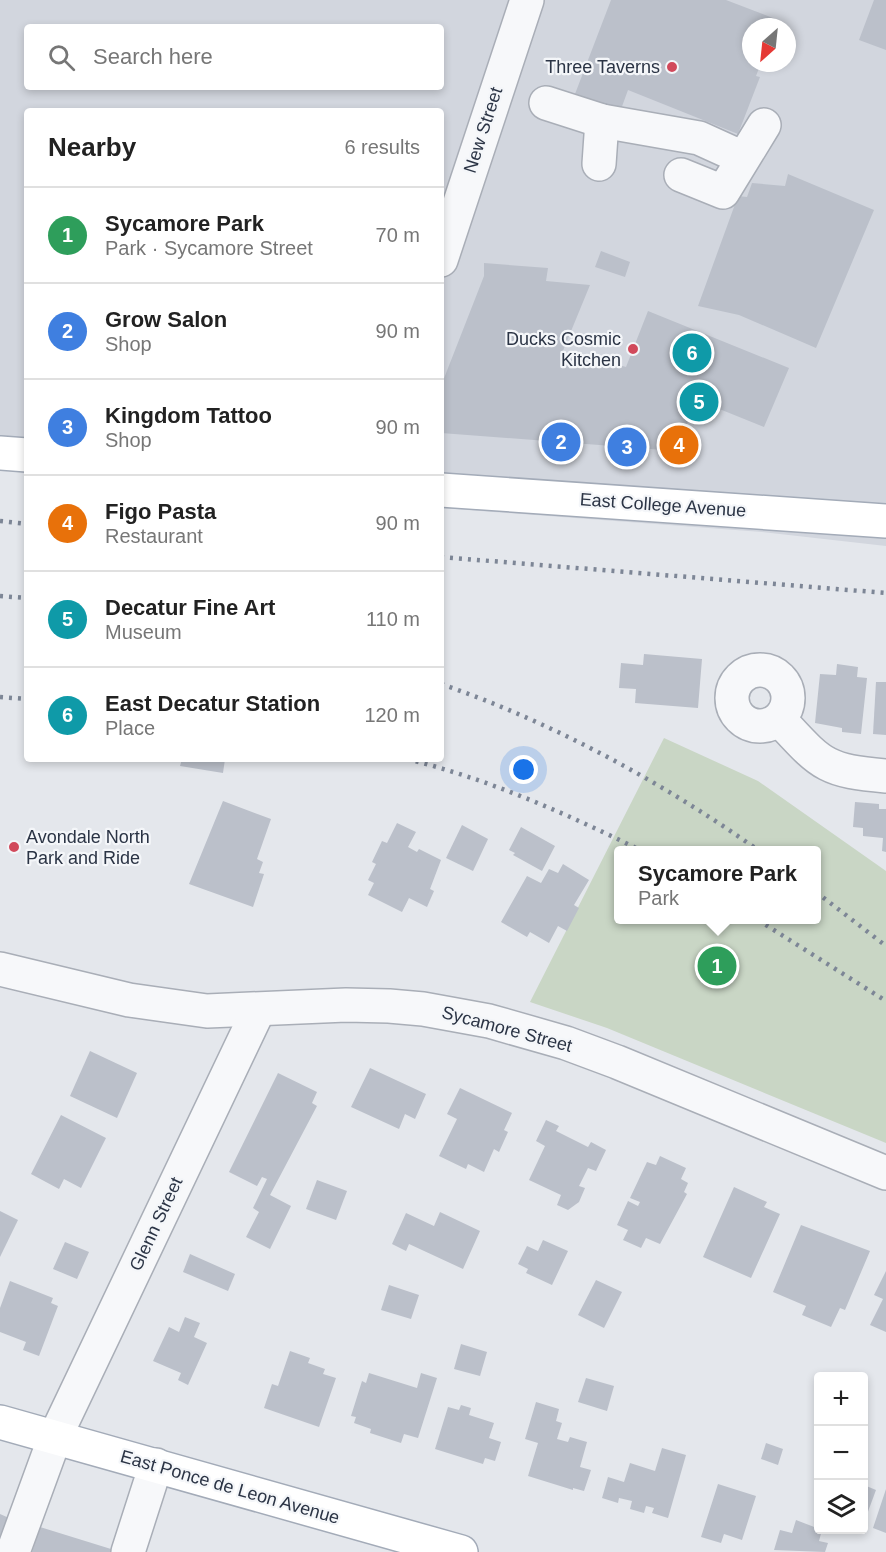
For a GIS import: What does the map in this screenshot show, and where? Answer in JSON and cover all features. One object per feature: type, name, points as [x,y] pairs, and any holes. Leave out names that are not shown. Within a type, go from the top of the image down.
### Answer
[{"type":"main road","points":[[0,453],[24,455]]},
{"type":"main road","name":"East College Avenue","points":[[444,490],[886,521]]},
{"type":"main road","name":"East Ponce de Leon Avenue","points":[[0,1422],[461,1552]]},
{"type":"street","name":"New Street","points":[[444,251],[527,0]]},
{"type":"street","points":[[546,103],[602,121],[699,138],[743,159]]},
{"type":"street","points":[[599,164],[602,121]]},
{"type":"street","points":[[681,175],[723,192],[764,124]]},
{"type":"street","points":[[780,720],[816,758],[840,771],[886,776]]},
{"type":"street","name":"Sycamore Street","points":[[0,969],[158,1005],[207,1011],[258,1011],[346,1005],[389,1006],[456,1014],[508,1026],[616,1062],[886,1173]]},
{"type":"street","name":"Glenn Street","points":[[13,1552],[55,1437],[258,1011]]},
{"type":"street","points":[[128,1552],[156,1466]]},
{"type":"shaded area","points":[[0,0],[886,0],[886,546],[762,532],[444,508],[444,108],[24,108],[24,471],[0,469]]},
{"type":"green space","points":[[664,738],[758,781],[886,871],[886,1143],[607,1028],[530,1002]]},
{"type":"building","name":"Three Taverns","points":[[611,0],[726,0],[773,18],[742,18],[742,72],[758,72],[756,76],[760,77],[738,134],[628,90],[620,112],[575,94]]},
{"type":"building","points":[[874,0],[886,0],[886,50],[859,40]]},
{"type":"building","points":[[788,174],[874,210],[816,348],[739,315],[698,306],[738,196],[747,197],[752,183],[785,186]]},
{"type":"building","points":[[601,251],[630,262],[625,277],[595,267]]},
{"type":"building","points":[[484,263],[548,268],[546,281],[590,285],[560,358],[612,363],[626,367],[648,311],[789,368],[764,427],[702,402],[695,403],[677,451],[444,433],[444,378],[484,276]]},
{"type":"building","points":[[644,654],[702,659],[698,708],[635,703],[636,689],[619,688],[621,663],[643,665]]},
{"type":"building","points":[[837,664],[858,667],[857,677],[867,678],[861,734],[842,732],[842,728],[815,723],[820,674],[836,675]]},
{"type":"building","points":[[876,682],[886,682],[886,735],[873,734]]},
{"type":"building","points":[[181,762],[225,762],[223,773],[180,766]]},
{"type":"building","points":[[223,801],[271,819],[257,859],[263,862],[259,873],[264,874],[253,907],[189,884]]},
{"type":"building","points":[[855,802],[879,804],[879,809],[886,809],[886,852],[882,851],[883,838],[863,836],[863,828],[853,827]]},
{"type":"building","points":[[397,823],[416,832],[408,847],[417,852],[419,849],[441,860],[430,889],[434,891],[427,907],[409,898],[402,912],[368,895],[374,883],[368,880],[376,864],[372,862],[382,841],[387,843]]},
{"type":"building","points":[[462,825],[488,839],[473,871],[446,858]]},
{"type":"building","points":[[521,827],[555,846],[542,871],[513,855],[515,853],[509,850]]},
{"type":"building","points":[[563,864],[589,880],[574,905],[579,908],[567,931],[558,926],[549,943],[530,932],[527,937],[501,922],[527,876],[541,883],[549,869],[558,873]]},
{"type":"building","points":[[90,1051],[137,1073],[117,1118],[70,1096]]},
{"type":"building","points":[[370,1068],[426,1094],[415,1119],[405,1114],[399,1129],[351,1107]]},
{"type":"building","points":[[278,1073],[317,1092],[312,1103],[317,1106],[270,1195],[291,1206],[270,1249],[246,1237],[259,1212],[253,1208],[267,1179],[262,1177],[257,1186],[229,1172]]},
{"type":"building","points":[[460,1088],[512,1113],[504,1130],[508,1132],[499,1152],[494,1149],[484,1172],[468,1164],[466,1169],[439,1156],[457,1119],[447,1114]]},
{"type":"building","points":[[61,1115],[106,1138],[81,1188],[64,1179],[59,1189],[31,1174]]},
{"type":"building","points":[[546,1120],[559,1126],[556,1131],[588,1147],[591,1142],[606,1150],[596,1171],[588,1168],[579,1186],[585,1188],[579,1202],[568,1210],[557,1205],[561,1195],[529,1180],[545,1146],[536,1141]]},
{"type":"building","points":[[660,1156],[686,1168],[681,1179],[688,1183],[684,1192],[687,1194],[660,1244],[646,1238],[641,1248],[623,1240],[628,1230],[617,1225],[628,1201],[638,1206],[640,1202],[630,1198],[647,1162],[656,1165]]},
{"type":"building","points":[[317,1180],[347,1191],[336,1220],[306,1209]]},
{"type":"building","points":[[734,1187],[767,1202],[764,1207],[780,1214],[751,1278],[703,1257]]},
{"type":"building","points":[[0,1211],[18,1220],[0,1257]]},
{"type":"building","points":[[440,1212],[480,1231],[463,1269],[409,1244],[406,1251],[392,1244],[406,1213],[434,1226]]},
{"type":"building","points":[[801,1225],[870,1251],[845,1310],[840,1308],[831,1327],[802,1315],[806,1306],[773,1292]]},
{"type":"building","points":[[543,1240],[568,1251],[552,1285],[526,1273],[528,1269],[518,1264],[527,1246],[538,1251]]},
{"type":"building","points":[[65,1242],[89,1252],[77,1279],[53,1269]]},
{"type":"building","points":[[190,1254],[235,1274],[228,1291],[183,1272]]},
{"type":"building","points":[[886,1271],[886,1332],[870,1325],[883,1299],[874,1295]]},
{"type":"building","points":[[596,1280],[622,1292],[604,1328],[578,1315]]},
{"type":"building","points":[[10,1281],[53,1298],[51,1303],[58,1306],[39,1356],[23,1350],[26,1342],[0,1332],[0,1308]]},
{"type":"building","points":[[389,1285],[419,1295],[411,1319],[381,1310]]},
{"type":"building","points":[[185,1317],[200,1323],[194,1337],[207,1343],[188,1385],[178,1380],[181,1373],[153,1361],[169,1327],[179,1332]]},
{"type":"building","points":[[461,1344],[487,1352],[480,1376],[454,1369]]},
{"type":"building","points":[[290,1351],[310,1358],[308,1363],[325,1369],[323,1374],[336,1378],[319,1427],[264,1408],[272,1384],[278,1386]]},
{"type":"building","points":[[369,1373],[417,1388],[421,1373],[437,1378],[418,1438],[404,1434],[401,1443],[370,1433],[371,1429],[354,1423],[356,1417],[351,1416],[362,1381],[366,1383]]},
{"type":"building","points":[[586,1378],[614,1386],[607,1411],[578,1402]]},
{"type":"building","points":[[536,1402],[559,1409],[556,1421],[562,1423],[557,1439],[568,1442],[570,1437],[587,1442],[580,1467],[591,1470],[584,1491],[573,1488],[573,1490],[528,1476],[538,1443],[525,1439]]},
{"type":"building","points":[[461,1405],[471,1408],[469,1415],[494,1423],[489,1438],[501,1442],[495,1461],[485,1458],[483,1464],[435,1449],[448,1407],[459,1410]]},
{"type":"building","points":[[766,1443],[783,1449],[778,1465],[761,1459]]},
{"type":"building","points":[[662,1448],[686,1455],[668,1518],[652,1513],[654,1508],[646,1506],[644,1513],[630,1509],[632,1501],[619,1498],[618,1503],[602,1498],[608,1477],[624,1482],[630,1463],[655,1471]]},
{"type":"building","points":[[718,1484],[756,1496],[742,1540],[724,1534],[721,1543],[701,1537]]},
{"type":"building","points":[[868,1487],[876,1490],[868,1512]]},
{"type":"building","points":[[886,1489],[886,1533],[873,1528]]},
{"type":"building","points":[[0,1514],[9,1518],[0,1538]]},
{"type":"building","points":[[796,1520],[814,1527],[814,1534],[821,1534],[819,1541],[828,1543],[825,1552],[774,1550],[780,1530],[792,1533]]},
{"type":"building","points":[[40,1527],[111,1549],[110,1552],[32,1552]]},
{"type":"railway","points":[[0,521],[24,524]]},
{"type":"railway","points":[[444,557],[886,593]]},
{"type":"railway","points":[[0,596],[24,598]]},
{"type":"railway","points":[[444,685],[565,735],[683,800],[752,846]]},
{"type":"railway","points":[[0,697],[24,699]]},
{"type":"railway","points":[[418,762],[467,776],[526,798],[632,846]]},
{"type":"railway","points":[[821,896],[886,946]]},
{"type":"railway","points":[[764,924],[886,1001]]},
{"type":"place","name":"Three Taverns","points":[[672,67]]},
{"type":"place","name":"Ducks Cosmic Kitchen","points":[[633,349]]},
{"type":"place","name":"East Decatur Station","points":[[692,353]]},
{"type":"place","name":"Decatur Fine Art","points":[[699,402]]},
{"type":"place","name":"Grow Salon","points":[[561,442]]},
{"type":"place","name":"Figo Pasta","points":[[679,445]]},
{"type":"place","name":"Kingdom Tattoo","points":[[627,447]]},
{"type":"place","name":"Avondale North Park and Ride","points":[[14,847]]},
{"type":"place","name":"Sycamore Park","points":[[717,966]]}]
